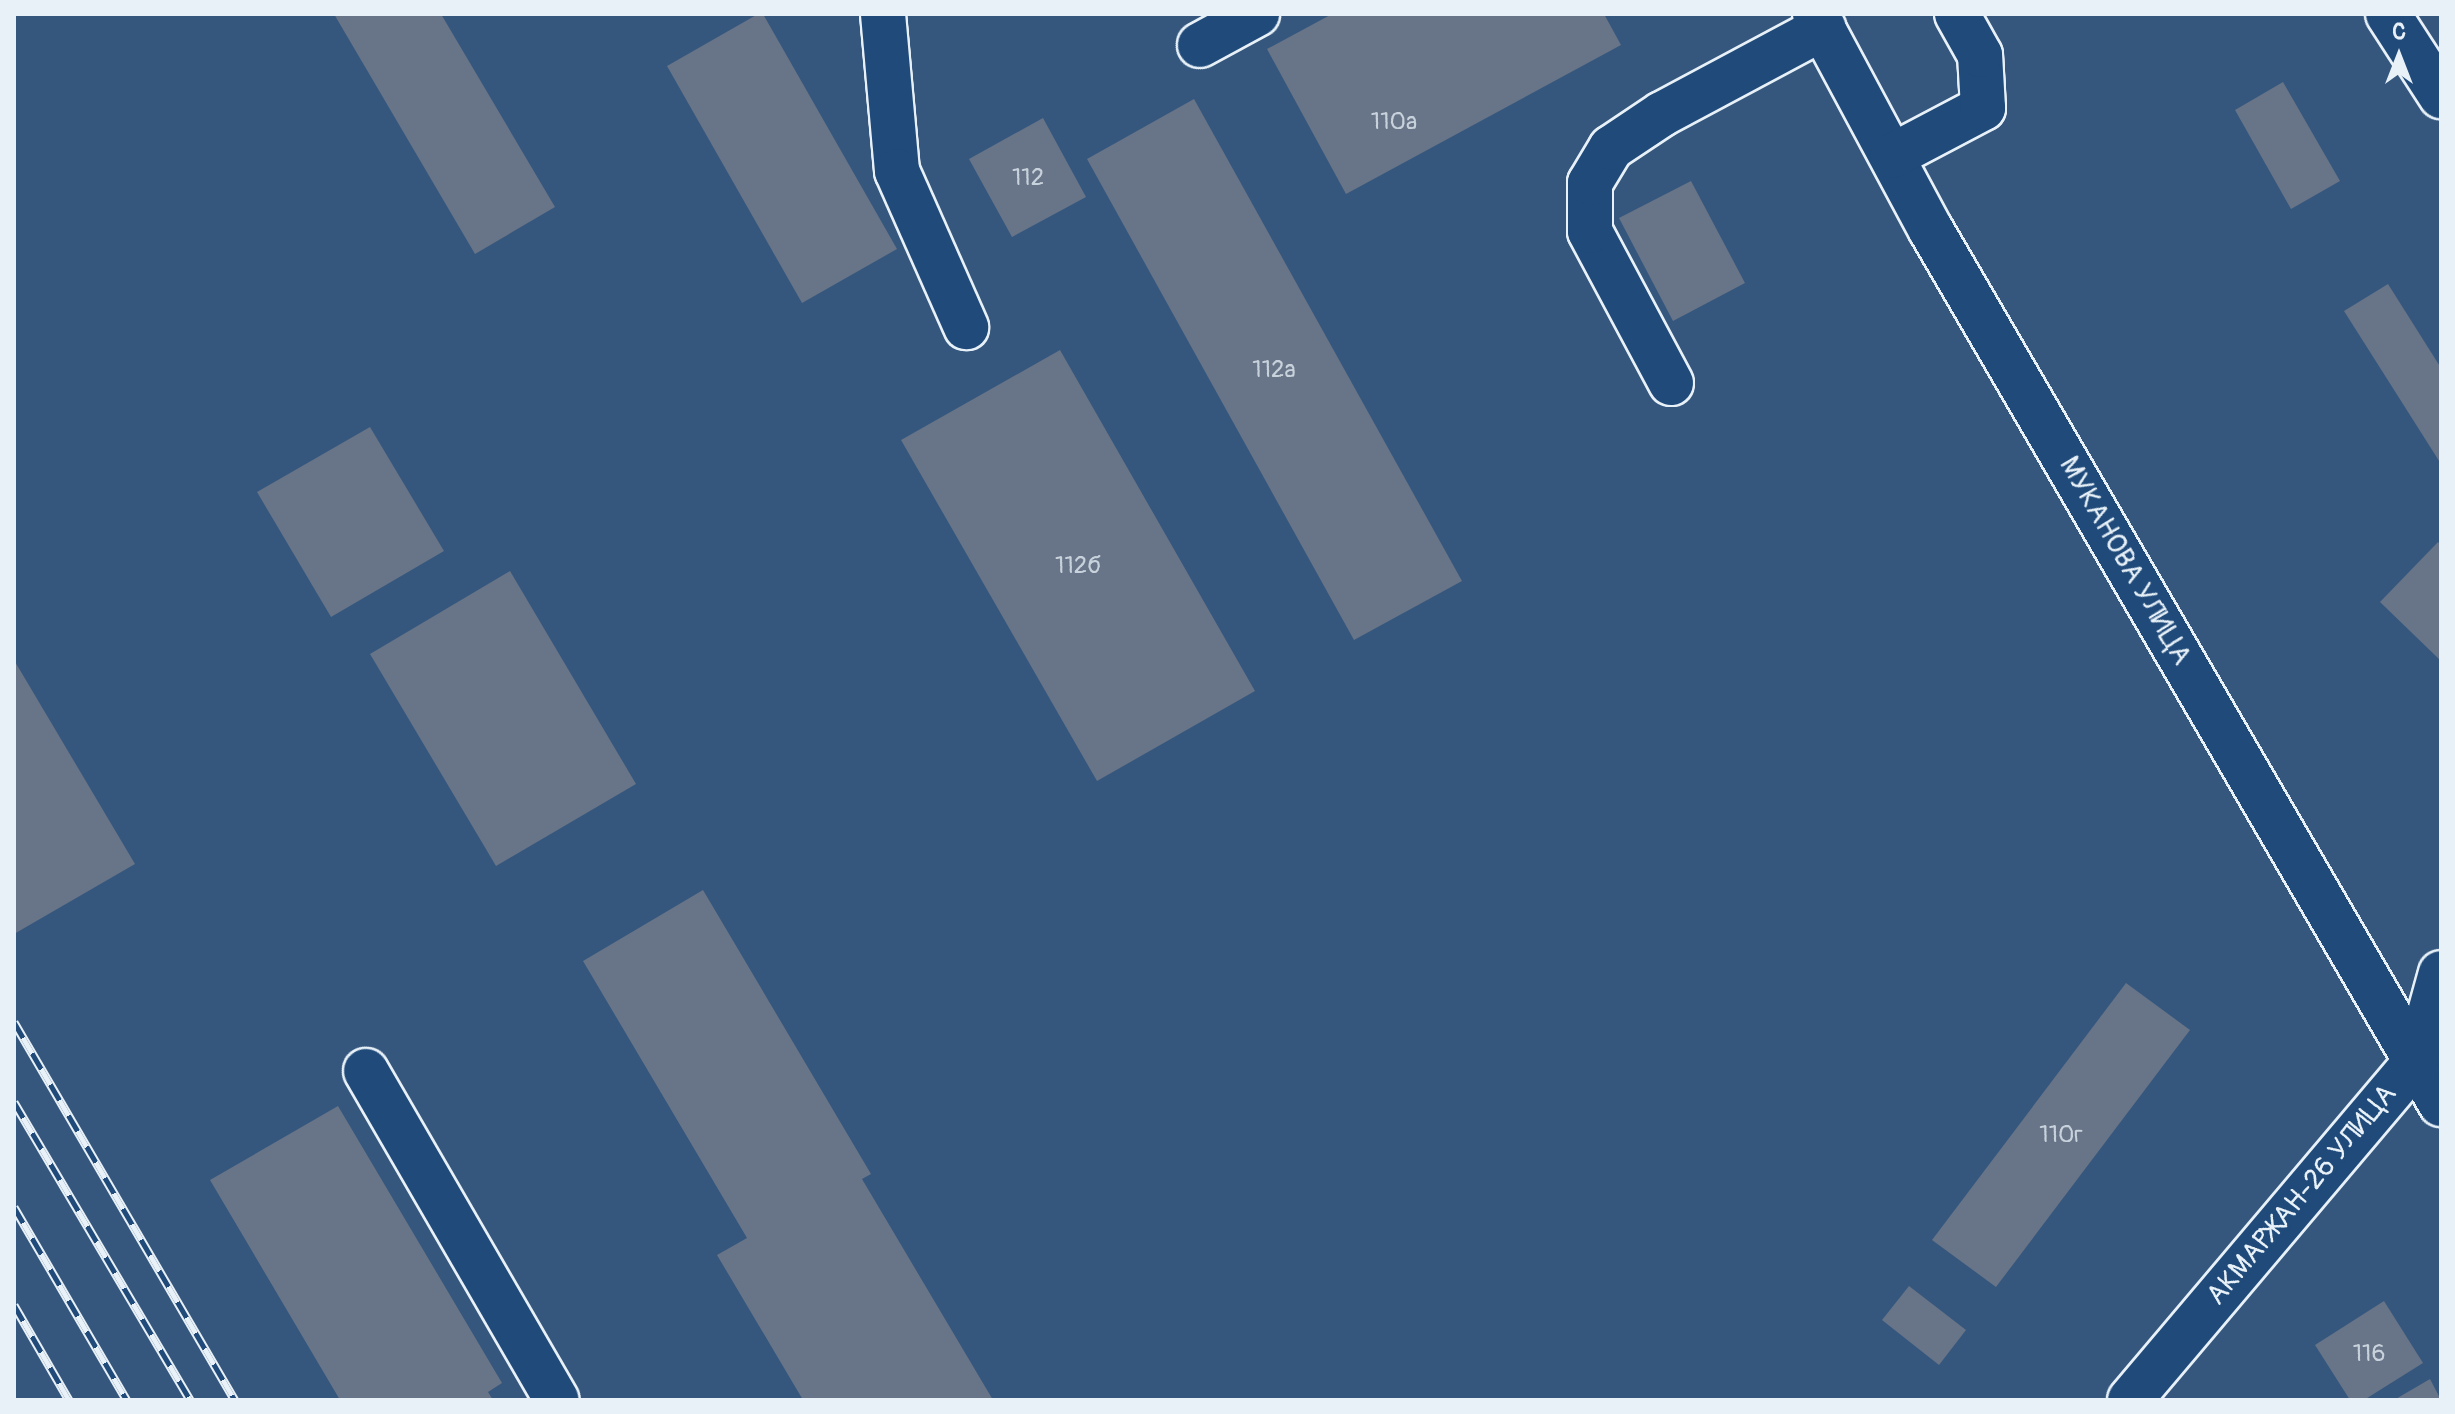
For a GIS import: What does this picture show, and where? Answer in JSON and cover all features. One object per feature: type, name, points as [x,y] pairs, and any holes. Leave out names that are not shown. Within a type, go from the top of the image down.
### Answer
[{"type":"street","points":[[883,14],[897,171],[966,327]]},
{"type":"street","points":[[1200,45],[1257,14]]},
{"type":"street","points":[[1892,156],[1983,108],[1980,55],[1957,14]]},
{"type":"street","points":[[2388,14],[2441,96]]},
{"type":"street","points":[[1671,383],[1590,231],[1590,183],[1611,148],[1662,114],[1819,21]]},
{"type":"street","name":"МУКАНОВА УЛИЦА","points":[[1819,21],[1892,156],[2441,1104]]},
{"type":"street","name":"АКМАРЖАН-26 УЛИЦА","points":[[2130,1400],[2417,1060],[2441,973]]},
{"type":"street","points":[[366,1071],[557,1400]]},
{"type":"building","points":[[334,14],[441,14],[555,207],[475,254]]},
{"type":"building","points":[[763,14],[897,249],[802,303],[667,66]]},
{"type":"building","points":[[1332,14],[1604,14],[1621,45],[1346,194],[1267,49]]},
{"type":"building","points":[[2283,82],[2340,181],[2291,209],[2235,110]]},
{"type":"building","points":[[1194,99],[1462,581],[1354,640],[1087,159]]},
{"type":"building","points":[[1043,118],[1086,197],[1012,237],[969,159]]},
{"type":"building","points":[[1691,181],[1745,283],[1673,321],[1619,218]]},
{"type":"building","points":[[2388,284],[2441,368],[2441,464],[2344,311]]},
{"type":"building","points":[[1060,350],[1255,691],[1097,781],[901,440]]},
{"type":"building","points":[[370,427],[444,551],[331,617],[257,492]]},
{"type":"building","points":[[2438,542],[2441,545],[2441,661],[2380,602]]},
{"type":"building","points":[[510,571],[636,784],[496,866],[370,654]]},
{"type":"building","points":[[14,660],[135,864],[14,934]]},
{"type":"building","points":[[703,890],[871,1174],[862,1179],[993,1400],[803,1400],[717,1255],[747,1238],[583,961]]},
{"type":"building","points":[[2126,983],[2190,1030],[1996,1287],[1932,1240]]},
{"type":"building","points":[[338,1106],[502,1383],[488,1392],[493,1400],[340,1400],[210,1180]]},
{"type":"building","points":[[1909,1286],[1966,1330],[1939,1365],[1882,1320]]},
{"type":"building","points":[[2384,1301],[2423,1363],[2364,1400],[2350,1400],[2315,1345]]},
{"type":"building","points":[[2430,1379],[2441,1400],[2394,1400]]},
{"type":"railway","points":[[14,1022],[235,1400]]},
{"type":"railway","points":[[14,1102],[190,1400]]},
{"type":"railway","points":[[14,1207],[127,1400]]},
{"type":"railway","points":[[14,1305],[69,1400]]}]
